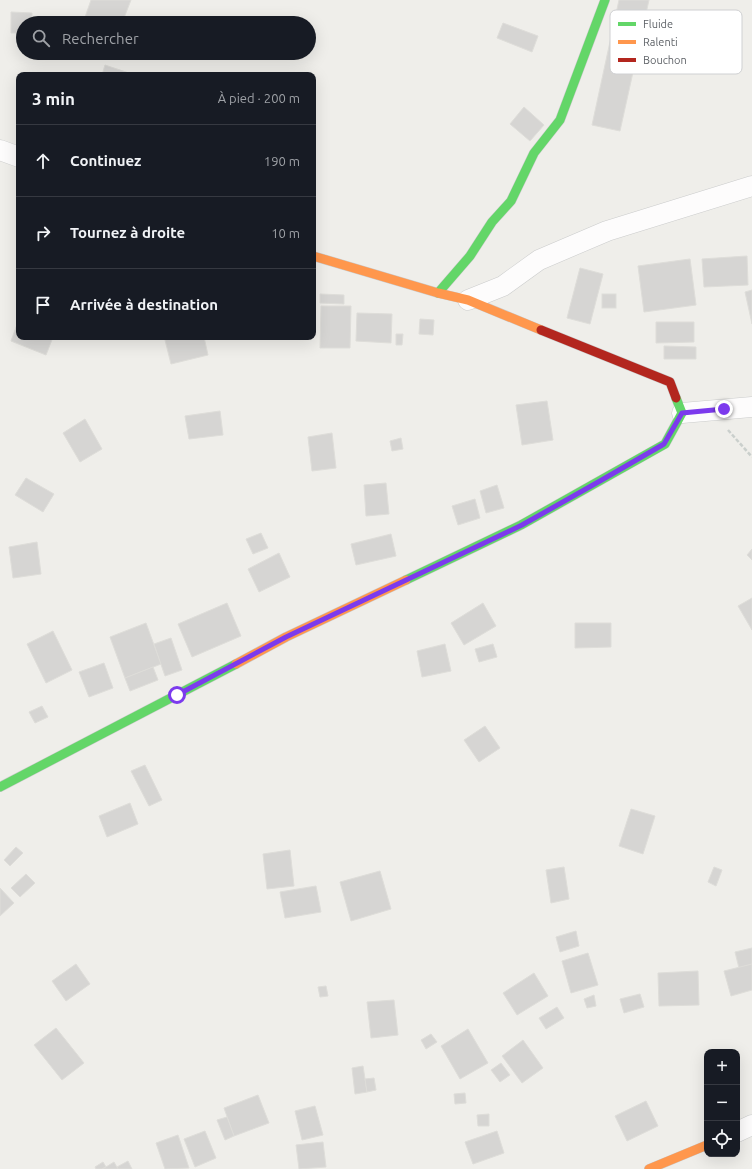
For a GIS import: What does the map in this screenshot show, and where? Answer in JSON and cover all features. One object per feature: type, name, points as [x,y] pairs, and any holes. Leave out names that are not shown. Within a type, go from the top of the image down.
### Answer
[{"type":"street","points":[[438,293],[470,256],[492,222],[511,201],[534,153],[560,120],[605,0]]},
{"type":"street","points":[[0,150],[16,156]]},
{"type":"street","points":[[468,300],[503,286],[539,260],[607,232],[752,186]]},
{"type":"street","points":[[316,257],[438,293],[468,300],[670,382],[682,413]]},
{"type":"street","points":[[682,413],[752,407]]},
{"type":"street","points":[[0,787],[286,637],[522,525],[664,444],[682,413]]},
{"type":"street","points":[[740,1131],[752,1125]]},
{"type":"street","points":[[649,1169],[704,1146]]},
{"type":"path","points":[[710,410],[752,457]]},
{"type":"building","points":[[91,0],[131,0],[125,16],[85,16]]},
{"type":"building","points":[[619,0],[649,0],[647,10],[617,10]]},
{"type":"building","points":[[11,12],[32,13],[32,16],[16,16],[16,33],[11,33]]},
{"type":"building","points":[[503,23],[538,36],[532,52],[497,38]]},
{"type":"building","points":[[610,42],[610,74],[633,74],[620,131],[592,125]]},
{"type":"building","points":[[105,65],[126,72],[103,72]]},
{"type":"building","points":[[524,107],[544,125],[530,141],[510,124]]},
{"type":"building","points":[[747,256],[748,285],[704,287],[702,259]]},
{"type":"building","points":[[690,259],[696,305],[644,312],[638,266]]},
{"type":"building","points":[[580,268],[603,274],[590,324],[567,318]]},
{"type":"building","points":[[752,290],[752,324],[745,292]]},
{"type":"building","points":[[320,294],[344,295],[344,304],[320,303]]},
{"type":"building","points":[[602,294],[616,294],[616,308],[602,308]]},
{"type":"building","points":[[321,306],[351,306],[350,348],[320,348]]},
{"type":"building","points":[[357,313],[392,314],[391,343],[356,341]]},
{"type":"building","points":[[420,319],[434,320],[433,335],[419,334]]},
{"type":"building","points":[[656,322],[694,322],[694,342],[656,343]]},
{"type":"building","points":[[16,327],[16,340],[52,340],[46,355],[11,341]]},
{"type":"building","points":[[396,334],[403,334],[402,345],[396,345]]},
{"type":"building","points":[[165,340],[205,340],[208,355],[171,364]]},
{"type":"building","points":[[664,346],[696,347],[696,359],[664,359]]},
{"type":"building","points":[[547,401],[553,440],[522,445],[516,405]]},
{"type":"building","points":[[220,411],[223,435],[189,439],[185,416]]},
{"type":"building","points":[[85,419],[102,449],[80,462],[63,433]]},
{"type":"building","points":[[332,433],[336,468],[312,471],[308,437]]},
{"type":"building","points":[[401,438],[403,449],[392,451],[390,441]]},
{"type":"building","points":[[26,478],[54,494],[43,512],[15,495]]},
{"type":"building","points":[[386,483],[389,514],[366,516],[364,485]]},
{"type":"building","points":[[497,485],[504,508],[486,513],[480,491]]},
{"type":"building","points":[[475,499],[480,518],[458,525],[452,506]]},
{"type":"building","points":[[261,533],[268,548],[253,554],[246,539]]},
{"type":"building","points":[[391,534],[396,556],[356,565],[351,544]]},
{"type":"building","points":[[37,542],[41,574],[13,578],[9,547]]},
{"type":"building","points":[[752,549],[752,560],[747,555]]},
{"type":"building","points":[[279,553],[290,577],[259,592],[248,569]]},
{"type":"building","points":[[752,598],[752,630],[738,606]]},
{"type":"building","points":[[227,603],[241,636],[192,657],[178,624]]},
{"type":"building","points":[[483,603],[496,626],[464,645],[451,623]]},
{"type":"building","points":[[146,623],[161,664],[125,678],[110,637]]},
{"type":"building","points":[[575,623],[611,623],[611,647],[575,648]]},
{"type":"building","points":[[53,631],[72,670],[46,683],[27,644]]},
{"type":"building","points":[[171,638],[182,670],[165,676],[154,644]]},
{"type":"building","points":[[445,644],[451,671],[422,677],[417,651]]},
{"type":"building","points":[[493,644],[497,657],[479,662],[475,649]]},
{"type":"building","points":[[104,663],[113,688],[89,697],[79,672]]},
{"type":"building","points":[[153,667],[158,680],[130,691],[125,678]]},
{"type":"building","points":[[42,706],[48,717],[35,723],[29,712]]},
{"type":"building","points":[[485,726],[500,748],[479,762],[464,740]]},
{"type":"building","points":[[145,765],[162,800],[149,806],[131,771]]},
{"type":"building","points":[[130,803],[138,824],[107,837],[99,816]]},
{"type":"building","points":[[631,809],[655,816],[643,854],[619,846]]},
{"type":"building","points":[[16,847],[23,853],[10,866],[4,860]]},
{"type":"building","points":[[290,850],[294,886],[267,889],[263,854]]},
{"type":"building","points":[[564,867],[569,899],[551,903],[546,870]]},
{"type":"building","points":[[714,867],[722,870],[716,886],[708,882]]},
{"type":"building","points":[[380,871],[391,909],[351,921],[340,882]]},
{"type":"building","points":[[26,874],[35,883],[20,897],[11,888]]},
{"type":"building","points":[[316,886],[321,912],[285,918],[280,892]]},
{"type":"building","points":[[0,888],[14,903],[0,916]]},
{"type":"building","points":[[576,931],[579,946],[560,952],[556,937]]},
{"type":"building","points":[[752,948],[752,964],[739,968],[735,952]]},
{"type":"building","points":[[588,953],[598,985],[571,993],[562,961]]},
{"type":"building","points":[[76,964],[90,984],[66,1001],[52,981]]},
{"type":"building","points":[[752,964],[752,990],[731,996],[724,971]]},
{"type":"building","points":[[698,971],[699,1005],[659,1006],[658,973]]},
{"type":"building","points":[[534,973],[548,996],[517,1015],[503,993]]},
{"type":"building","points":[[326,986],[328,996],[320,997],[318,987]]},
{"type":"building","points":[[640,994],[644,1007],[624,1013],[620,999]]},
{"type":"building","points":[[594,995],[596,1006],[587,1008],[584,999]]},
{"type":"building","points":[[394,1000],[398,1035],[371,1038],[367,1002]]},
{"type":"building","points":[[557,1007],[564,1018],[546,1029],[539,1018]]},
{"type":"building","points":[[56,1028],[84,1063],[62,1080],[34,1045]]},
{"type":"building","points":[[468,1029],[488,1063],[460,1079],[441,1046]]},
{"type":"building","points":[[431,1034],[437,1042],[426,1049],[421,1040]]},
{"type":"building","points":[[523,1040],[543,1068],[522,1083],[502,1056]]},
{"type":"building","points":[[501,1063],[510,1075],[500,1082],[491,1070]]},
{"type":"building","points":[[363,1066],[367,1092],[355,1094],[352,1068]]},
{"type":"building","points":[[374,1078],[376,1090],[367,1092],[365,1079]]},
{"type":"building","points":[[465,1093],[466,1103],[455,1104],[454,1094]]},
{"type":"building","points":[[258,1095],[269,1123],[234,1136],[224,1108]]},
{"type":"building","points":[[646,1101],[658,1126],[627,1141],[615,1116]]},
{"type":"building","points":[[315,1106],[323,1135],[302,1140],[295,1111]]},
{"type":"building","points":[[489,1114],[489,1126],[478,1126],[477,1115]]},
{"type":"building","points":[[227,1117],[234,1136],[225,1140],[217,1120]]},
{"type":"building","points":[[205,1131],[216,1158],[195,1167],[184,1139]]},
{"type":"building","points":[[497,1131],[504,1153],[473,1164],[465,1142]]},
{"type":"building","points":[[178,1135],[189,1168],[165,1169],[156,1143]]},
{"type":"building","points":[[323,1142],[326,1167],[299,1169],[296,1145]]},
{"type":"building","points":[[128,1161],[132,1169],[118,1169],[117,1167]]},
{"type":"building","points":[[103,1162],[106,1167],[96,1169],[95,1167]]},
{"type":"building","points":[[114,1162],[118,1169],[102,1169],[106,1167]]},
{"type":"traffic: fast","points":[[438,293],[470,256],[492,222],[511,201],[534,153],[560,120],[605,0]]},
{"type":"traffic: fast","points":[[406,580],[521,525],[665,444],[682,413],[676,398]]},
{"type":"traffic: fast","points":[[0,787],[236,664]]},
{"type":"traffic: slow","points":[[316,257],[438,293],[468,300],[541,330]]},
{"type":"traffic: slow","points":[[236,664],[286,637],[406,580]]},
{"type":"traffic: slow","points":[[649,1169],[704,1146]]},
{"type":"traffic: jam","points":[[541,330],[670,382],[676,398]]},
{"type":"route","points":[[177,695],[286,637],[522,525],[664,444],[682,413],[724,409]]}]
